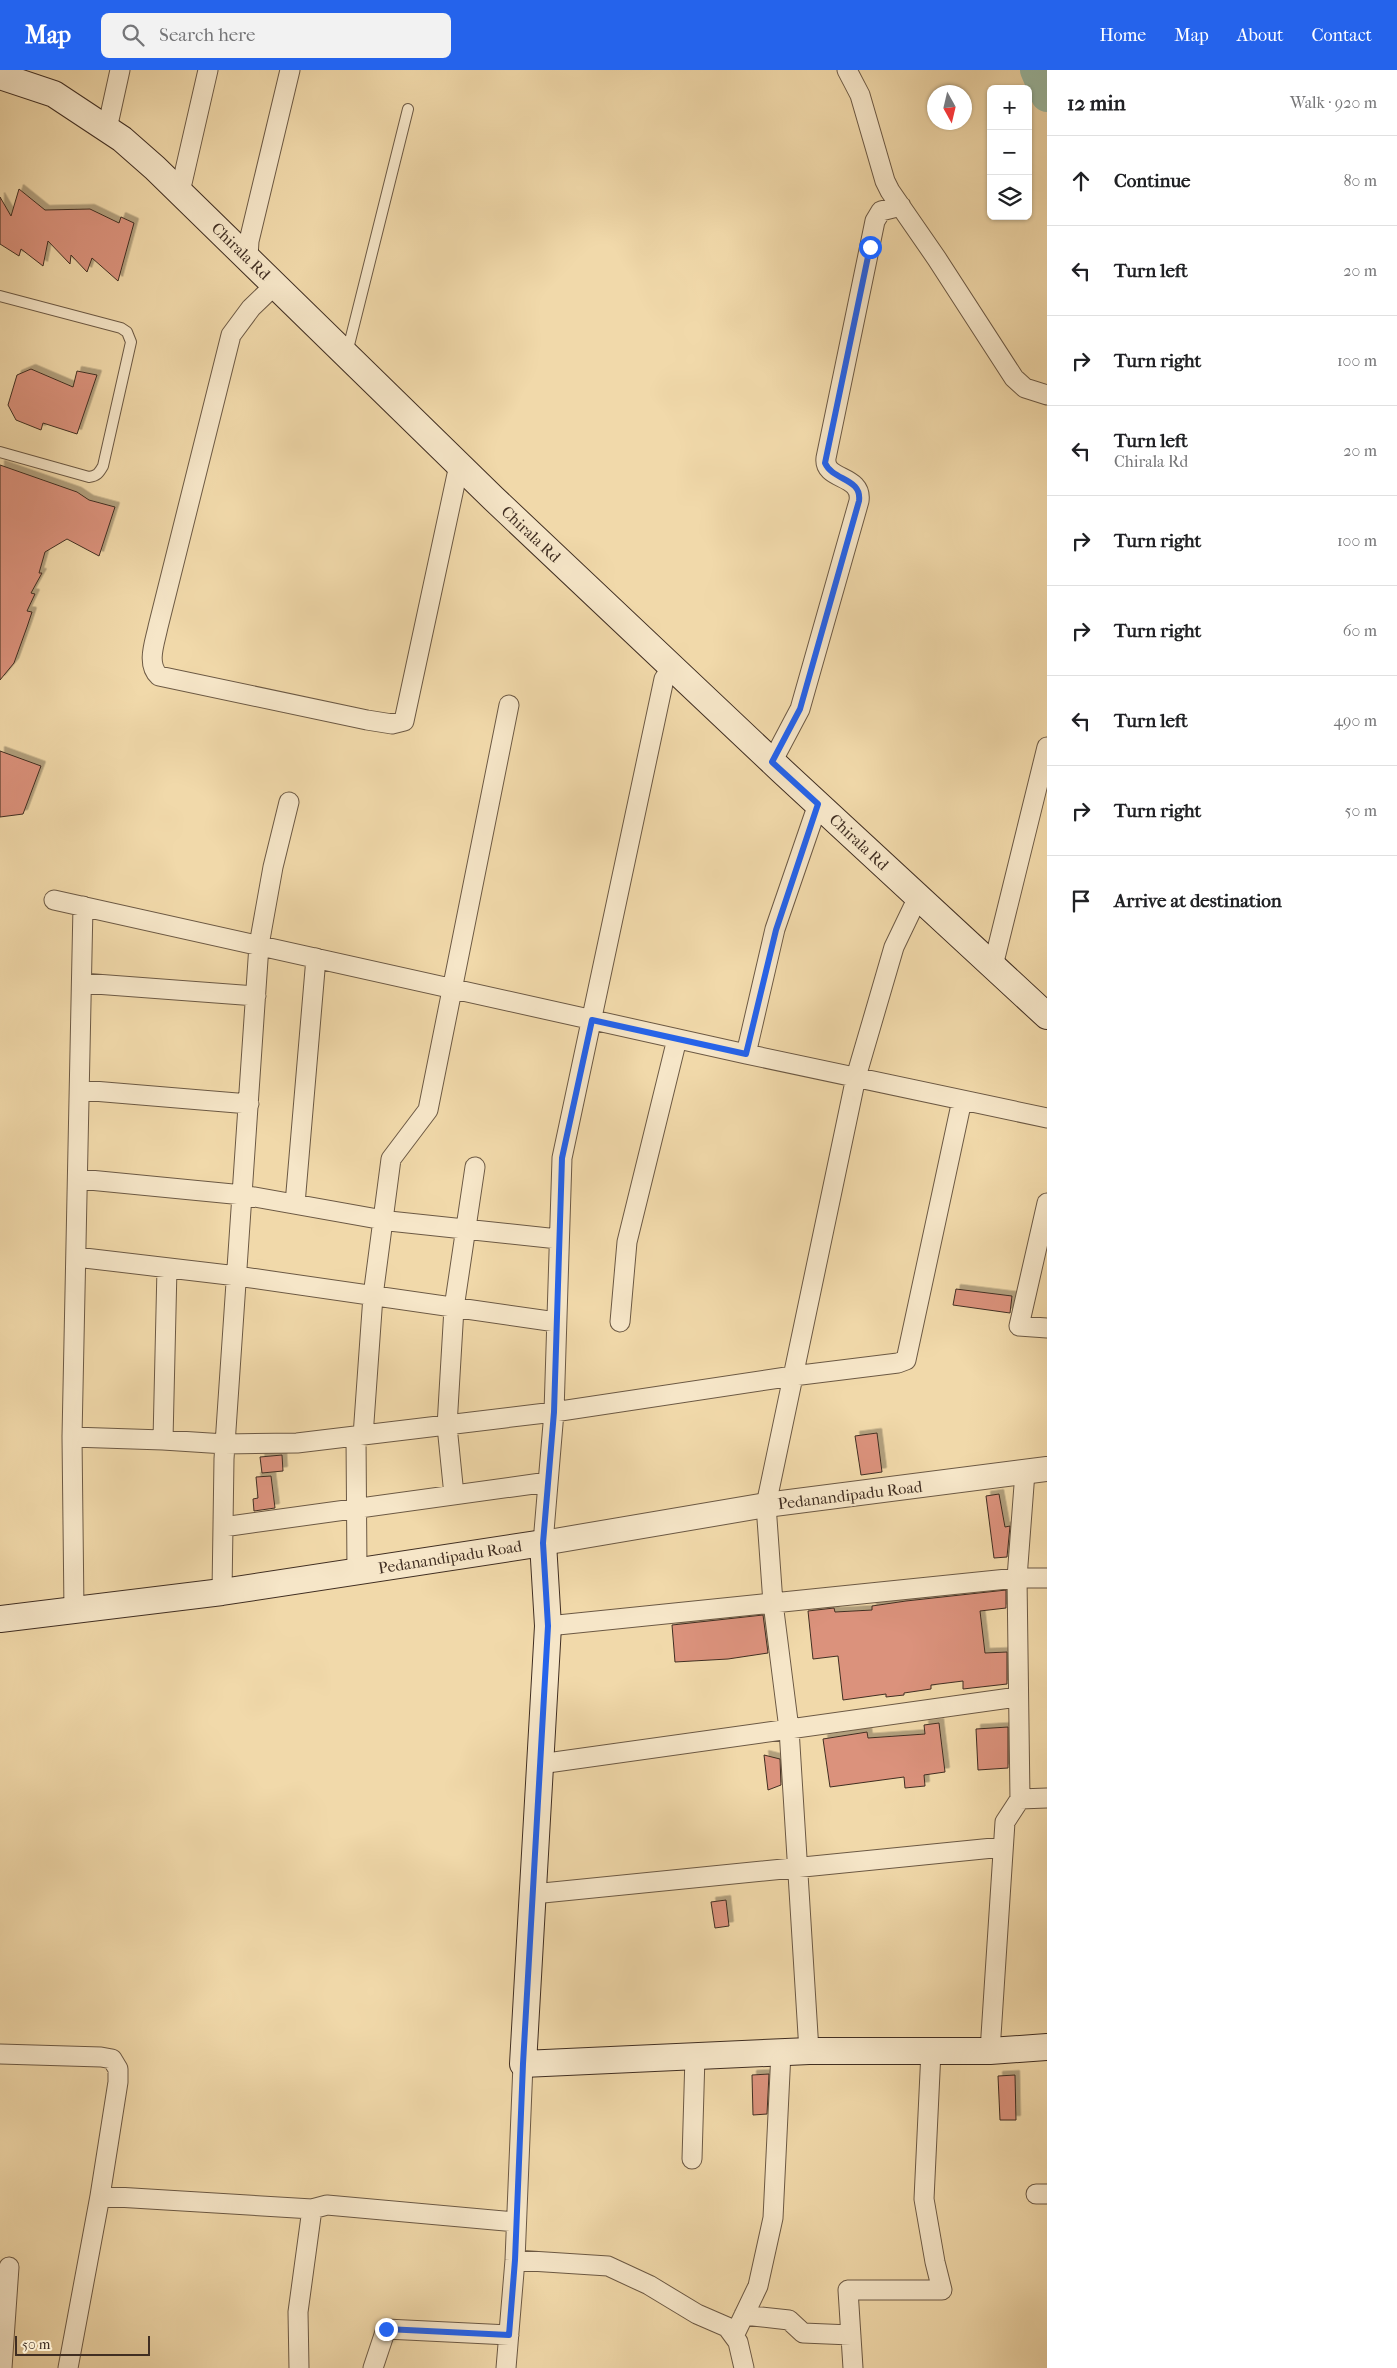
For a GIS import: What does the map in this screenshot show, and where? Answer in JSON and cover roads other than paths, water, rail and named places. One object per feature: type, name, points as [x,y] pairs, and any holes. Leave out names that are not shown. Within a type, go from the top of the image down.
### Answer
[{"type":"main road","name":"Chirala Rd","points":[[0,76],[32,78],[107,129],[148,162],[276,284],[459,465],[772,762],[1047,1016]]},
{"type":"main road","name":"Pedanandipadu Road","points":[[0,1619],[222,1592],[543,1543]]},
{"type":"main road","points":[[543,1543],[548,1626],[523,2064],[809,2051],[990,2051],[1047,2047]]},
{"type":"street","points":[[107,129],[120,70]]},
{"type":"street","points":[[180,192],[208,70]]},
{"type":"street","points":[[248,257],[250,241],[290,70]]},
{"type":"street","points":[[847,70],[860,95],[885,181],[1014,378],[1025,388],[1047,396]]},
{"type":"street","points":[[772,762],[800,709],[859,501],[859,490],[856,486],[829,470],[825,463],[875,221],[881,211],[901,206]]},
{"type":"street","points":[[276,284],[251,308],[232,335],[158,627],[152,658],[155,672],[159,676],[344,716],[392,724],[404,721],[459,465]]},
{"type":"street","points":[[543,1543],[554,1412],[562,1158],[664,679],[672,667]]},
{"type":"street","points":[[357,1571],[355,1508],[359,1436],[373,1296],[391,1159],[428,1110],[509,705]]},
{"type":"street","points":[[992,966],[1047,747]]},
{"type":"street","points":[[222,1592],[225,1444],[259,945],[273,867],[289,802]]},
{"type":"street","points":[[746,1054],[776,930],[818,804]]},
{"type":"street","points":[[809,2051],[789,1729],[773,1603],[766,1506],[856,1076],[894,947],[918,897]]},
{"type":"street","points":[[54,900],[677,1039],[1047,1118]]},
{"type":"street","points":[[74,1610],[72,1437],[84,906]]},
{"type":"street","points":[[296,1204],[316,958]]},
{"type":"street","points":[[82,983],[256,996]]},
{"type":"street","points":[[620,1322],[627,1242],[677,1039]]},
{"type":"street","points":[[80,1090],[249,1104]]},
{"type":"street","points":[[72,1437],[225,1444],[297,1443],[554,1412],[793,1376],[898,1363],[906,1360],[962,1100]]},
{"type":"street","points":[[454,1495],[447,1426],[454,1308],[475,1167]]},
{"type":"street","points":[[79,1179],[243,1195],[382,1220],[558,1239]]},
{"type":"street","points":[[1047,1203],[1019,1326],[1047,1328]]},
{"type":"street","points":[[76,1257],[237,1276],[556,1322]]},
{"type":"street","points":[[163,1440],[168,1268]]},
{"type":"street","points":[[990,2051],[1002,1847],[1005,1822],[1020,1799],[1017,1578],[1036,1471]]},
{"type":"street","name":"Pedanandipadu Road","points":[[543,1543],[766,1506],[1036,1471]]},
{"type":"street","points":[[223,1527],[548,1482]]},
{"type":"street","points":[[548,1626],[1017,1578],[1047,1578]]},
{"type":"street","points":[[540,1764],[1018,1697]]},
{"type":"street","points":[[1020,1799],[1047,1798]]},
{"type":"street","points":[[533,1894],[1002,1847]]},
{"type":"street","points":[[853,2368],[848,2290],[942,2290],[934,2262],[924,2199],[931,2051]]},
{"type":"street","points":[[734,2336],[758,2286],[773,2218],[781,2052]]},
{"type":"street","points":[[0,2054],[101,2057],[112,2060],[118,2069],[118,2082],[100,2196],[68,2368]]},
{"type":"street","points":[[692,2159],[695,2056]]},
{"type":"street","points":[[506,2368],[515,2260],[523,2064]]},
{"type":"street","points":[[100,2196],[312,2209],[327,2205],[516,2222]]},
{"type":"street","points":[[299,2368],[298,2312],[312,2209]]},
{"type":"street","points":[[515,2260],[608,2266],[649,2284],[697,2314],[727,2327],[738,2342],[744,2368]]},
{"type":"street","points":[[2,2368],[9,2267]]},
{"type":"street","points":[[744,2315],[789,2320],[804,2333],[851,2335]]},
{"type":"street","points":[[373,2368],[386,2329],[509,2335]]},
{"type":"lane","points":[[347,354],[408,109]]},
{"type":"lane","points":[[0,296],[121,328],[127,332],[131,342],[103,466],[99,473],[89,477],[0,452]]},
{"type":"waterway","points":[[1036,70],[1047,96]]}]
